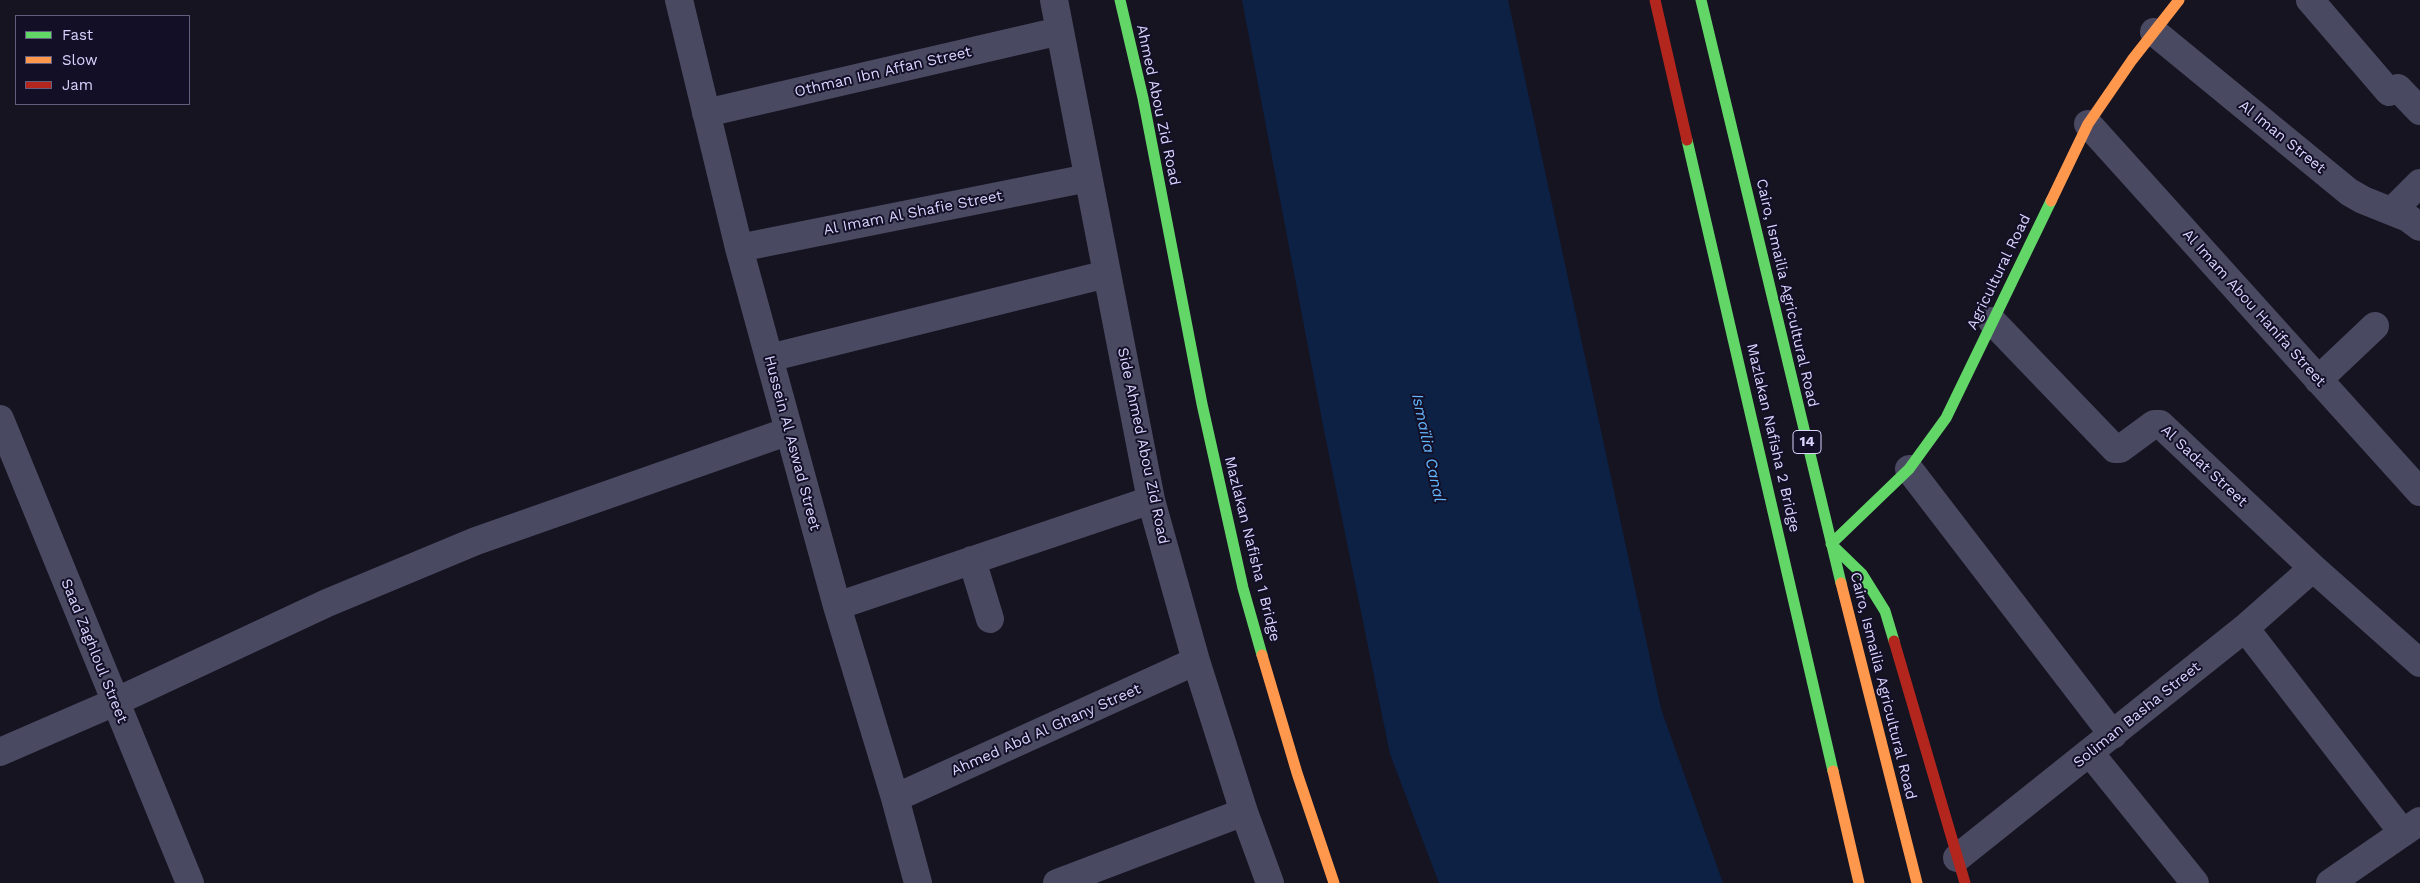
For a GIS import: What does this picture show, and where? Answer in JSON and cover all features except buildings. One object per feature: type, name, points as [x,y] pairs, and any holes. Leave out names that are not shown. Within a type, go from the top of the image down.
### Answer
[{"type":"main road","name":"Ahmed Abou Zid Road","points":[[1120,0],[1143,98],[1165,216]]},
{"type":"main road","name":"Mazlakan Nafisha 2 Bridge","points":[[1655,0],[1859,883]]},
{"type":"main road","name":"Cairo, Ismailia Agricultural Road","points":[[1701,0],[1831,544],[1917,883]]},
{"type":"main road","name":"Agricultural Road","points":[[1831,544],[1909,469],[1929,444],[1946,418],[2088,124],[2179,0]]},
{"type":"main road","name":"Mazlakan Nafisha 1 Bridge","points":[[1165,216],[1202,404],[1243,588],[1297,773],[1334,883]]},
{"type":"main road","points":[[1831,544],[1862,574],[1885,611],[1961,870]]},
{"type":"street","name":"Hussein Al Aswad Street","points":[[679,0],[739,248],[837,606],[895,798],[918,883]]},
{"type":"street","name":"Side Ahmed Abou Zid Road","points":[[1054,0],[1151,500],[1196,661],[1244,812],[1270,883]]},
{"type":"street","points":[[2310,0],[2389,92],[2398,88],[2420,111]]},
{"type":"street","name":"Othman Ibn Affan Street","points":[[706,113],[1060,31]]},
{"type":"street","name":"Al Iman Street","points":[[2154,32],[2342,187],[2363,200],[2392,211],[2420,227]]},
{"type":"street","name":"Al Imam Abou Hanifa Street","points":[[2088,124],[2420,492]]},
{"type":"street","name":"Al Imam Al Shafie Street","points":[[739,248],[1088,178]]},
{"type":"street","points":[[2392,211],[2420,183]]},
{"type":"street","points":[[769,358],[1107,274]]},
{"type":"street","name":"Al Sadat Street","points":[[1992,321],[2112,447],[2120,449],[2154,424],[2160,424],[2313,568],[2420,663]]},
{"type":"street","points":[[2318,380],[2375,326]]},
{"type":"street","name":"Saad Zaghloul Street","points":[[0,419],[7,456],[115,702],[190,883]]},
{"type":"street","points":[[0,752],[115,702],[327,603],[476,541],[789,431]]},
{"type":"street","points":[[1909,469],[2113,735]]},
{"type":"street","points":[[837,606],[1151,500]]},
{"type":"street","points":[[972,560],[990,619]]},
{"type":"street","name":"Soliman Basha Street","points":[[1961,870],[2090,753],[2245,628],[2313,568]]},
{"type":"street","points":[[2245,628],[2412,827],[2330,883]]},
{"type":"street","name":"Ahmed Abd Al Ghany Street","points":[[895,798],[1196,661]]},
{"type":"street","points":[[2090,753],[2195,883]]},
{"type":"street","points":[[1057,883],[1244,812]]},
{"type":"water","name":"Ismaïlia Canal","points":[[1242,0],[1508,0],[1661,709],[1723,883],[1439,883],[1390,754],[1323,425]]},
{"type":"traffic: fast","points":[[1120,0],[1143,98],[1202,404],[1243,588],[1262,655]]},
{"type":"traffic: fast","points":[[1701,0],[1841,583]]},
{"type":"traffic: fast","points":[[1687,140],[1833,771]]},
{"type":"traffic: fast","points":[[1894,641],[1885,611],[1862,574],[1831,544],[1909,469],[1946,418],[2051,201]]},
{"type":"traffic: slow","points":[[2051,201],[2088,124],[2132,60],[2179,0]]},
{"type":"traffic: slow","points":[[1841,583],[1917,883]]},
{"type":"traffic: slow","points":[[1262,655],[1297,773],[1334,883]]},
{"type":"traffic: slow","points":[[1833,771],[1859,883]]},
{"type":"traffic: jam","points":[[1655,0],[1687,140]]},
{"type":"traffic: jam","points":[[1894,641],[1965,883]]}]
